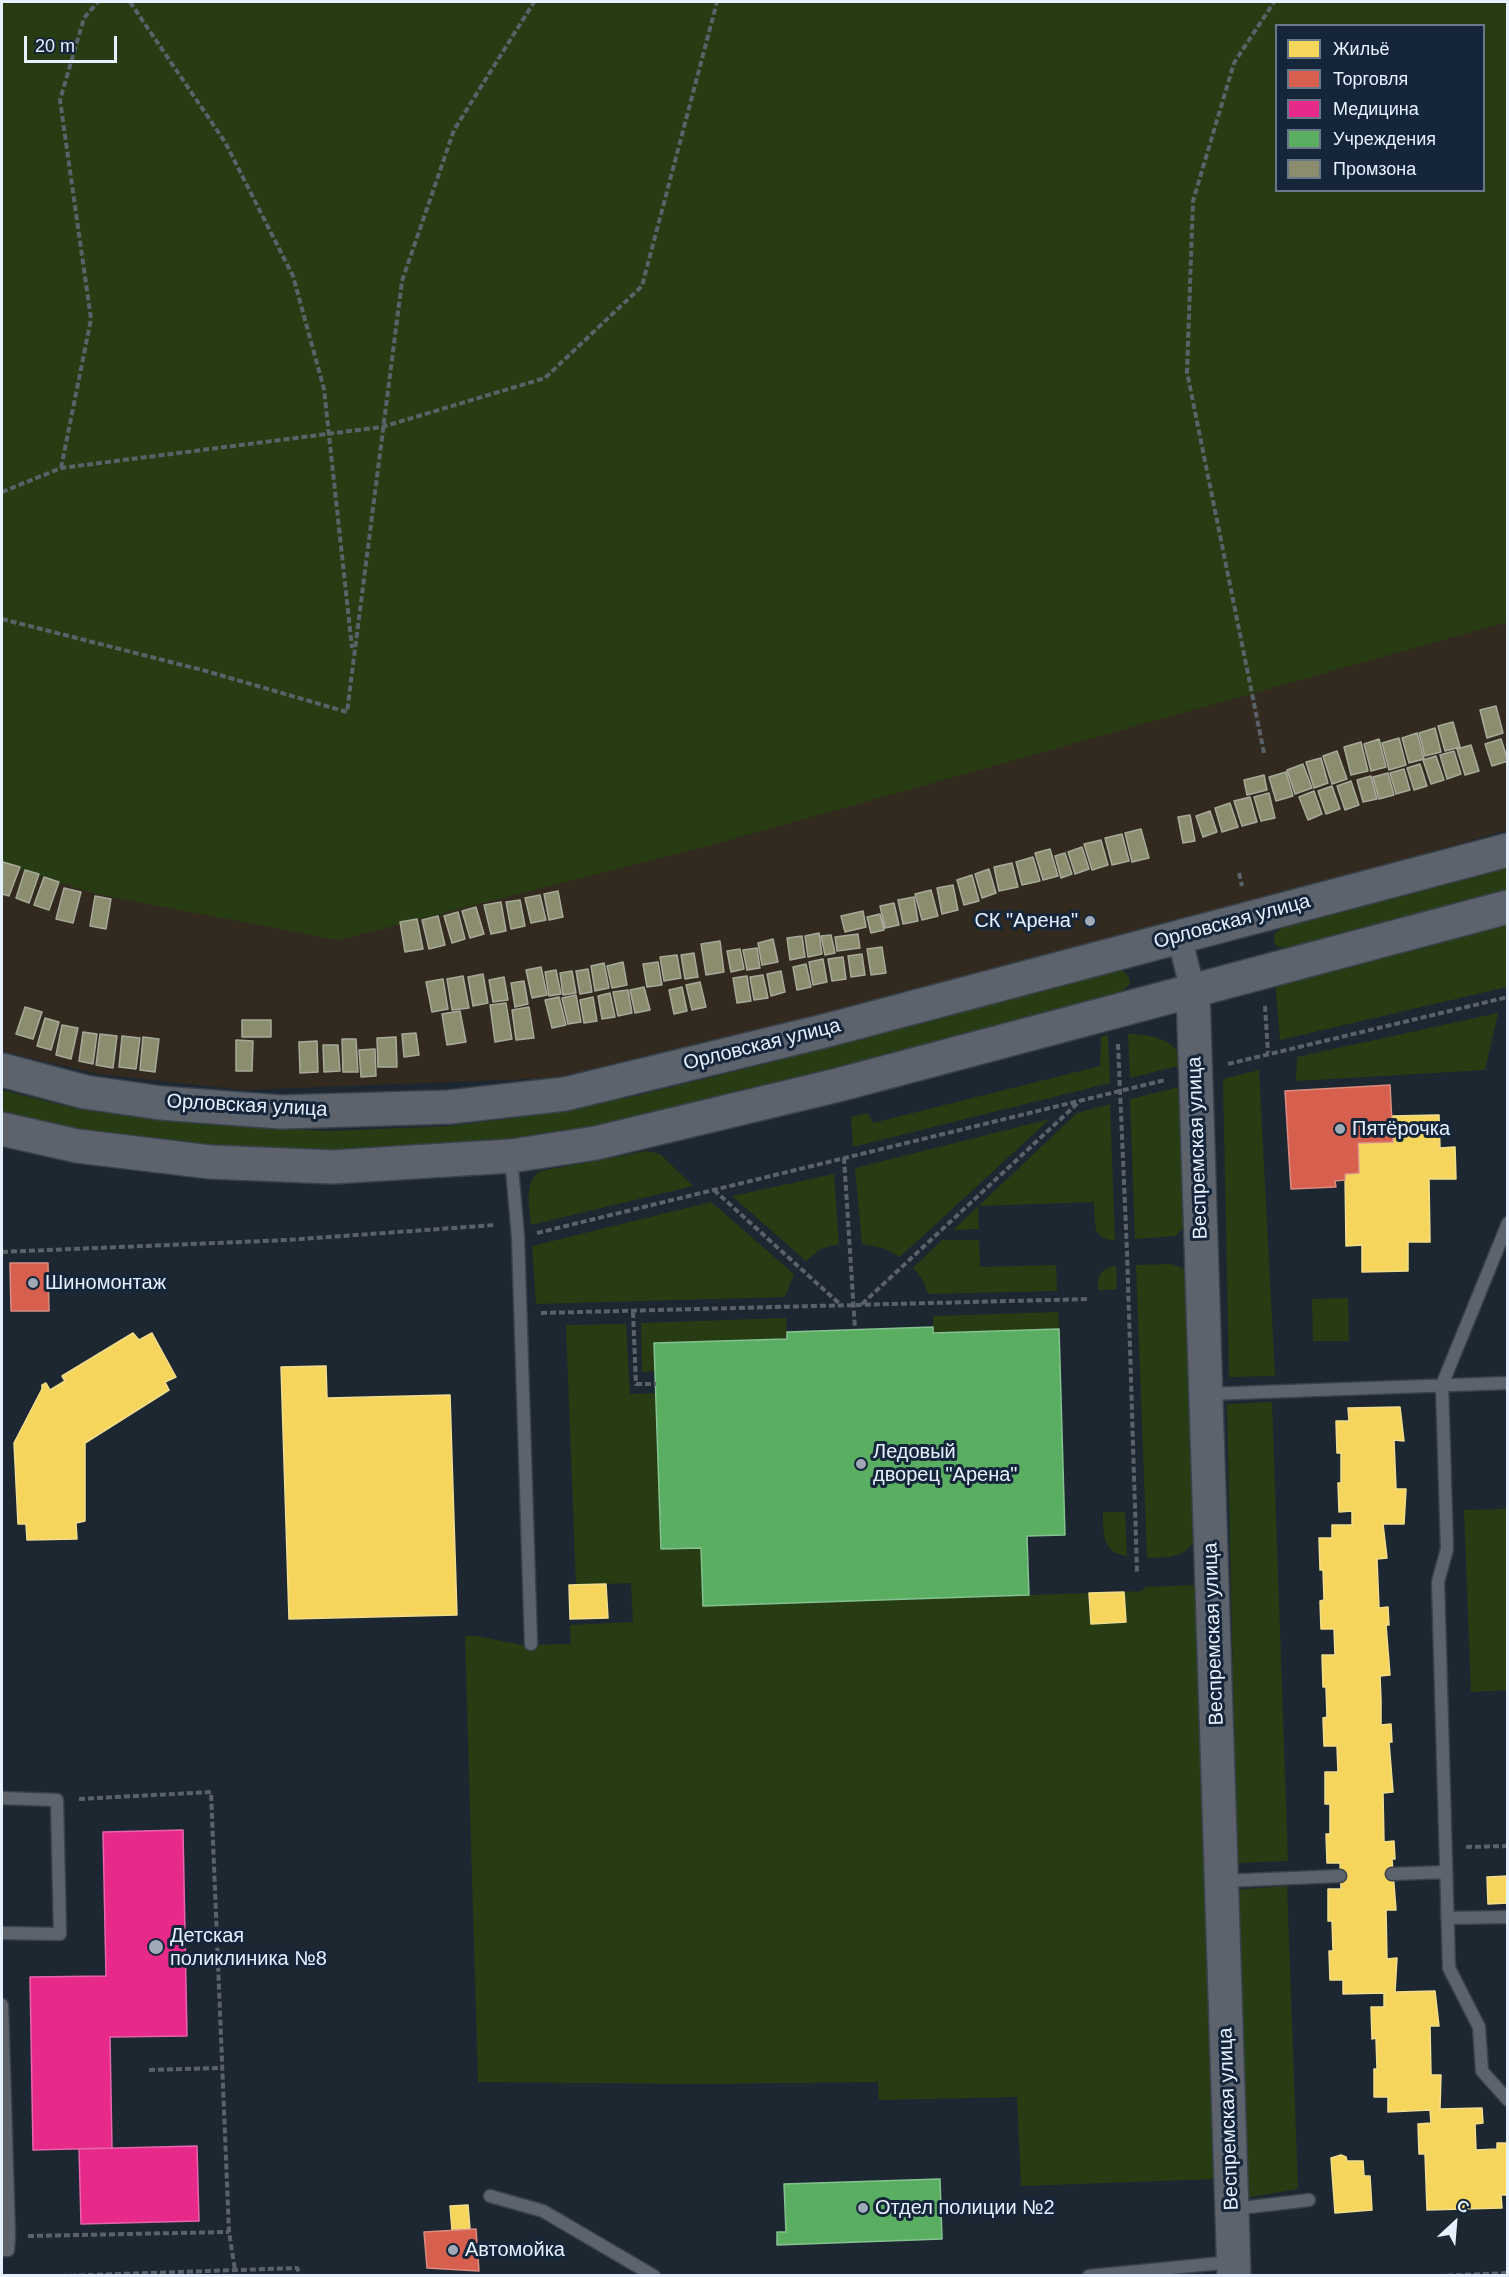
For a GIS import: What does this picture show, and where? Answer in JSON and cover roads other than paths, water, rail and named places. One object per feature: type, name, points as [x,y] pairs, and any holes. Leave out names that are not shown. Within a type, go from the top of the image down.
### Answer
[{"type":"street","name":"Орловская улица","points":[[2,1070],[85,1092],[161,1103],[281,1112],[450,1107],[565,1094],[812,1033],[1508,850]]},
{"type":"street","points":[[2,1129],[77,1146],[210,1162],[333,1167],[511,1156],[596,1143],[815,1091],[1508,907]]},
{"type":"street","points":[[1179,935],[1193,992]]},
{"type":"street","name":"Веспремская улица","points":[[1193,992],[1234,2269]]},
{"type":"lane","points":[[511,1156],[518,1237],[531,1644]]},
{"type":"lane","points":[[1508,1223],[1442,1385],[1446,1549],[1438,1582],[1449,1968],[1479,2027],[1482,2071],[1508,2100]]},
{"type":"lane","points":[[1206,1394],[1508,1383]]},
{"type":"lane","points":[[2,1798],[57,1800],[60,1934],[2,1933]]},
{"type":"lane","points":[[1392,1874],[1446,1872]]},
{"type":"lane","points":[[1222,1881],[1340,1876]]},
{"type":"lane","points":[[1447,1918],[1508,1917]]},
{"type":"lane","points":[[2,2005],[9,2236],[8,2250],[2,2250]]},
{"type":"lane","points":[[490,2196],[543,2211],[654,2276]]},
{"type":"lane","points":[[1232,2209],[1309,2200]]},
{"type":"lane","points":[[1089,2276],[1234,2269]]},
{"type":"place","name":"СК \"Арена\"","points":[[1090,921]]},
{"type":"place","name":"Пятёрочка","points":[[1340,1129]]},
{"type":"place","name":"Шиномонтаж","points":[[33,1283]]},
{"type":"place","name":"Ледовый дворец \"Арена\"","points":[[861,1464]]},
{"type":"place","name":"Детская поликлиника №8","points":[[156,1947]]},
{"type":"place","name":"Отдел полиции №2","points":[[863,2208]]},
{"type":"place","name":"Автомойка","points":[[453,2250]]}]
